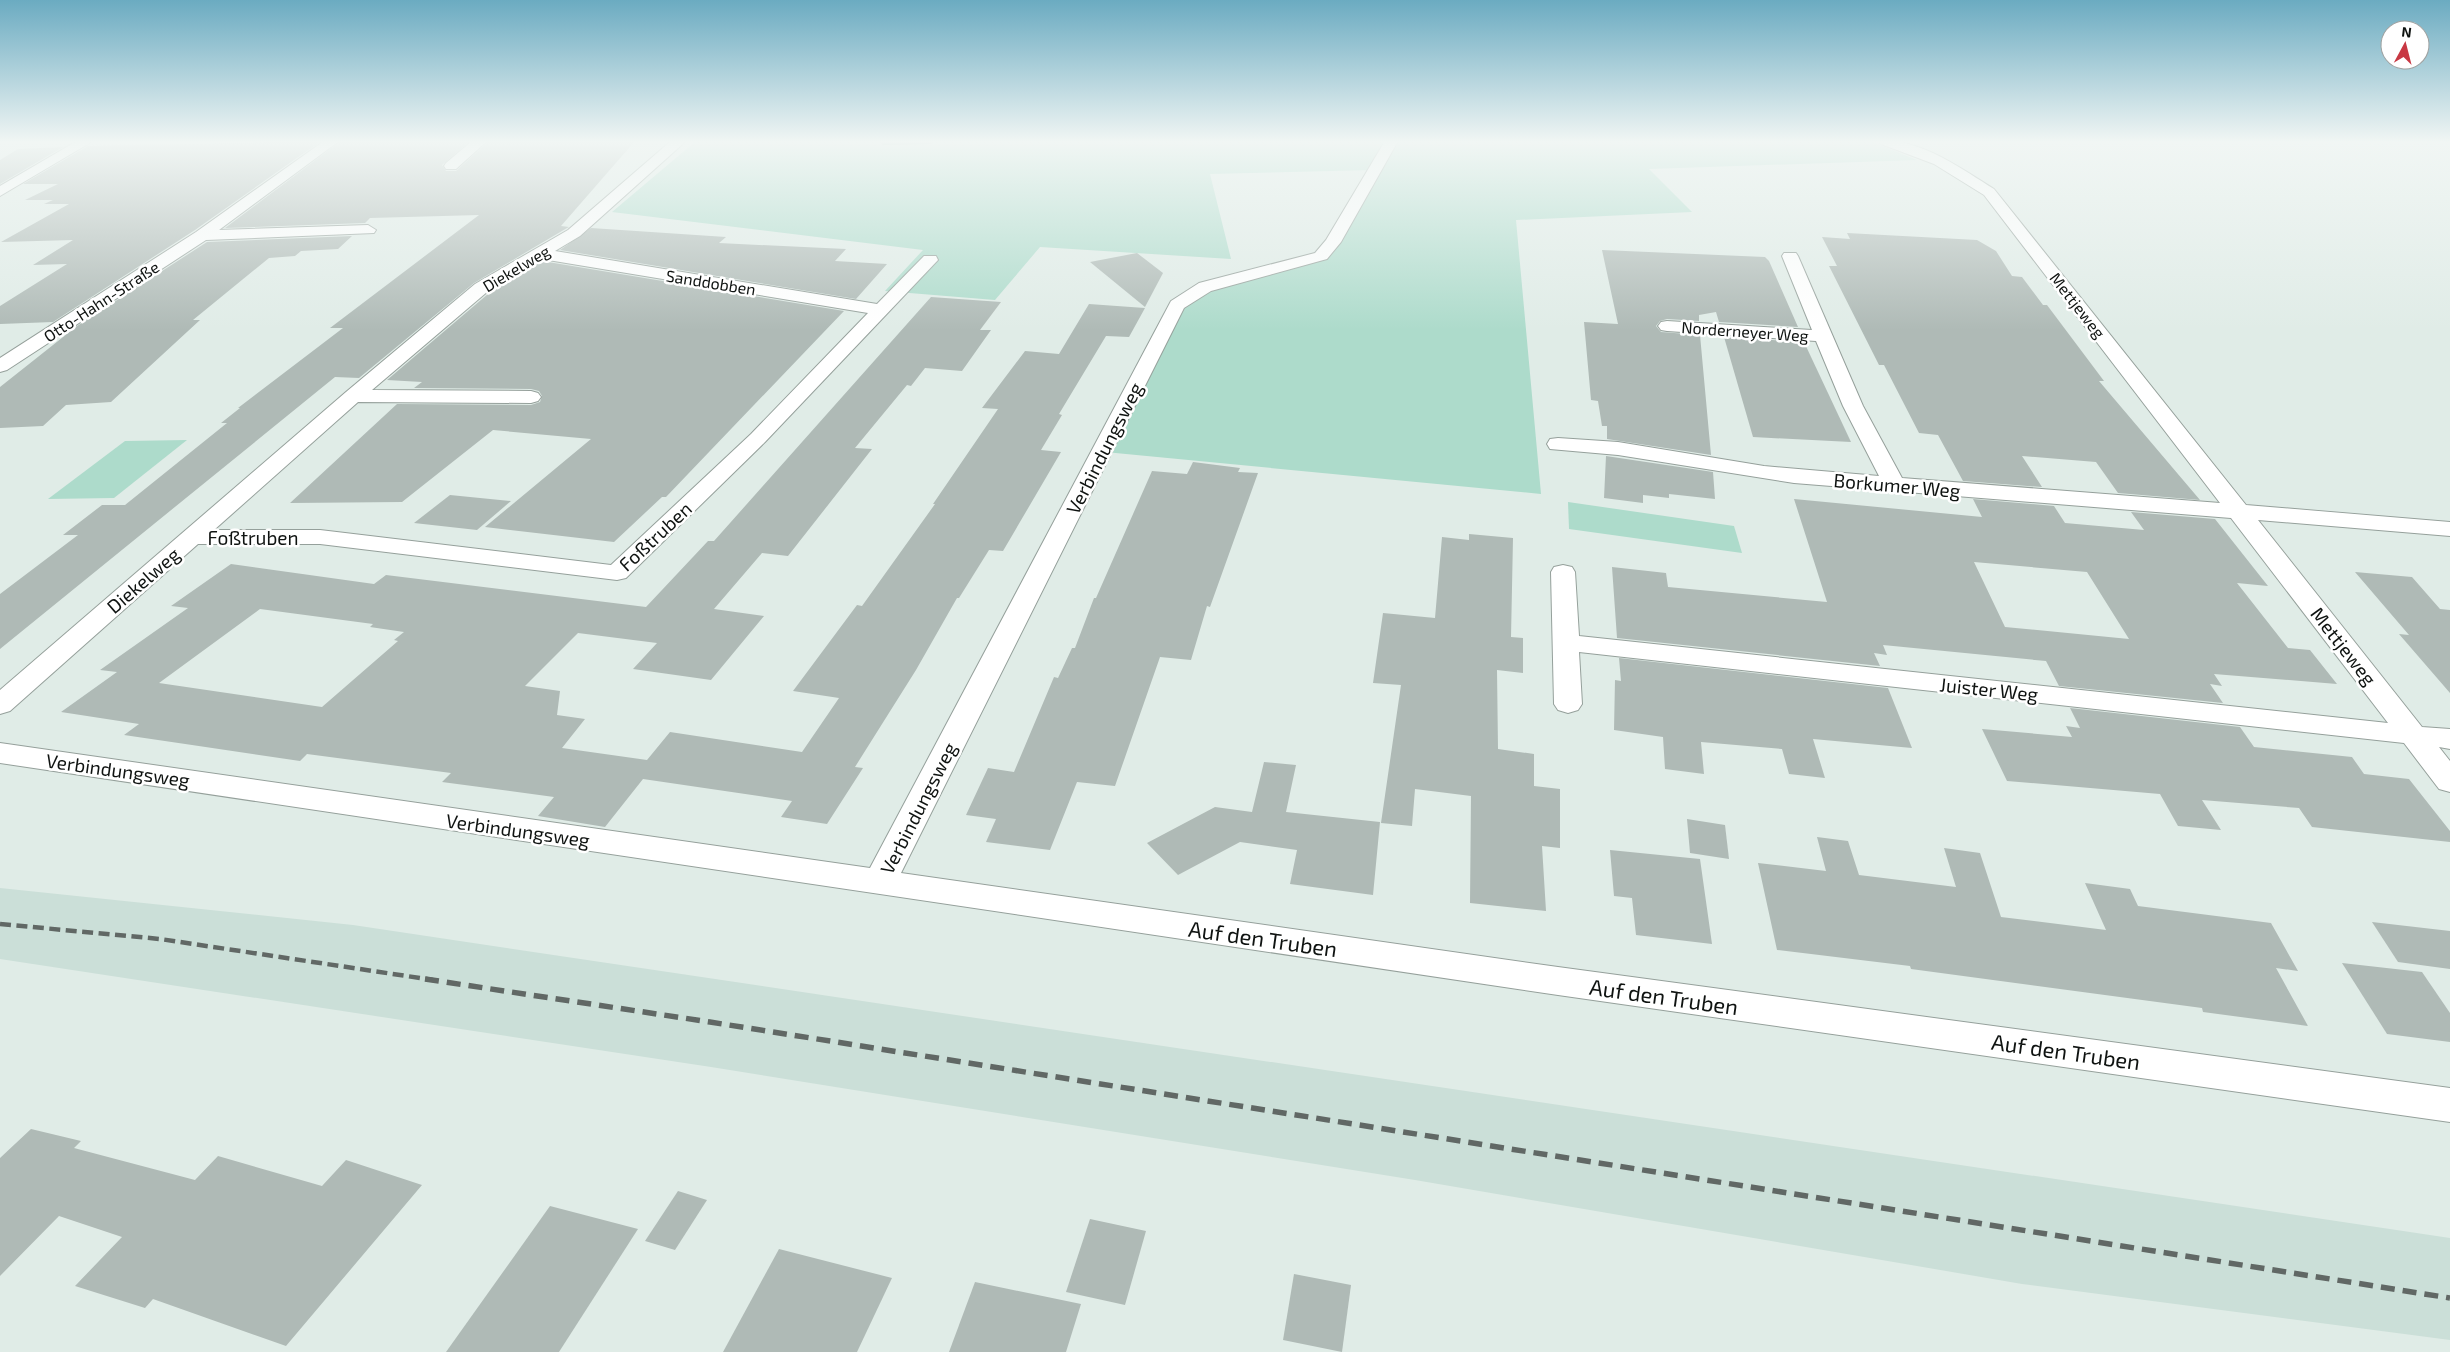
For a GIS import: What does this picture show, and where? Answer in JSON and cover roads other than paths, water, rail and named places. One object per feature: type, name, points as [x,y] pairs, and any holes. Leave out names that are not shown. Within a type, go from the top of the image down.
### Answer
[{"type":"street","name":"Otto-Hahn-Straße","points":[[0,366],[202,235],[245,204]]},
{"type":"street","name":"Diekelweg","points":[[0,705],[353,396],[481,288],[574,233],[607,204]]},
{"type":"street","name":"Verbindungsweg","points":[[0,753],[879,883],[1177,305],[1204,288],[1321,256],[1333,242],[1355,204]]},
{"type":"street","name":"Mettjeweg","points":[[1999,204],[2450,782]]},
{"type":"street","points":[[202,235],[368,230]]},
{"type":"street","name":"Sanddobben","points":[[541,254],[880,310]]},
{"type":"street","name":"Norderneyer Weg","points":[[1790,256],[1853,406],[1894,484]]},
{"type":"street","name":"Foßtruben","points":[[193,537],[320,537],[617,573],[758,438],[930,260]]},
{"type":"street","name":"Norderneyer Weg","points":[[1667,326],[1822,336]]},
{"type":"street","points":[[353,396],[531,396]]},
{"type":"street","name":"Borkumer Weg","points":[[1558,444],[1595,444],[1786,475],[2239,510]]},
{"type":"street","points":[[2239,510],[2450,529]]},
{"type":"street","points":[[1563,572],[1568,704]]},
{"type":"street","name":"Juister Weg","points":[[1566,642],[2450,739]]},
{"type":"street","name":"Auf den Truben","points":[[879,883],[1558,981],[2450,1105]]},
{"type":"railway","points":[[0,924],[160,939],[433,980]]},
{"type":"railway","points":[[425,979],[710,1022],[2450,1298]]}]
